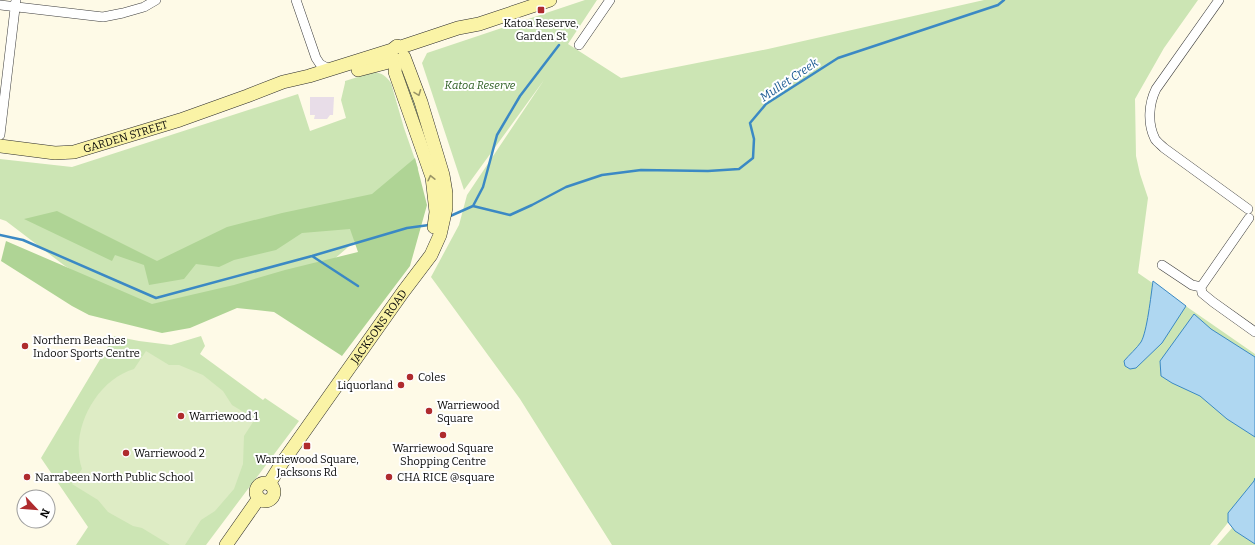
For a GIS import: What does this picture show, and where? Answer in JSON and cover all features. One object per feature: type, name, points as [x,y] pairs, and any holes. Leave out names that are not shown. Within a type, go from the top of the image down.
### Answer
[{"type":"street","points":[[0,5],[16,4],[103,17],[144,7],[156,0]]},
{"type":"street","points":[[296,0],[316,58],[320,64],[329,69]]},
{"type":"street","name":"GARDEN STREET","points":[[247,96],[308,85],[372,66],[460,36],[479,24],[550,0]]},
{"type":"street","points":[[579,45],[610,0]]},
{"type":"street","points":[[1219,0],[1156,88],[1151,98],[1150,127],[1156,140],[1164,148],[1252,213],[1201,287],[1202,293],[1255,332]]},
{"type":"street","points":[[0,135],[16,4]]},
{"type":"street","points":[[309,76],[316,58]]},
{"type":"street","name":"GARDEN STREET","points":[[0,146],[48,152],[74,152],[180,120],[283,82],[309,76],[329,69],[396,58]]},
{"type":"street","name":"JACKSONS ROAD","points":[[396,58],[441,210]]},
{"type":"street","name":"JACKSONS ROAD","points":[[226,545],[259,498],[256,492],[257,488],[262,484],[269,484],[282,463],[421,268],[436,235],[435,224],[446,193],[443,174],[423,109],[396,58]]},
{"type":"street","points":[[1162,265],[1192,285],[1201,287]]},
{"type":"shaded area","points":[[310,97],[334,97],[333,115],[330,115],[327,119],[314,119],[315,115],[310,115]]},
{"type":"green space","name":"Katoa Reserve","points":[[585,0],[597,0],[568,44],[621,78],[768,49],[984,0],[1198,0],[1164,48],[1135,99],[1136,156],[1148,198],[1138,273],[1255,354],[1255,489],[1210,545],[612,545],[520,399],[431,277],[459,225],[467,195],[544,80],[464,190],[422,63],[427,53]]},
{"type":"green space","points":[[404,65],[423,120],[417,122],[400,67]]},
{"type":"green space","points":[[374,72],[384,75],[391,83],[404,128],[418,168],[415,216],[362,235],[332,261],[146,308],[119,298],[65,266],[6,221],[0,219],[0,159],[72,167],[298,94],[310,131],[346,118],[341,100],[345,81]]},
{"type":"green space","points":[[415,158],[427,205],[410,266],[342,356],[274,312],[237,308],[190,328],[162,333],[89,315],[72,306],[1,261],[6,241],[152,304],[234,285],[285,270],[358,252],[350,229],[302,233],[276,250],[234,260],[219,267],[196,264],[184,279],[149,285],[144,265],[115,255],[112,261],[24,219],[57,211],[157,261],[227,227],[282,213],[372,194]]},
{"type":"green space","points":[[114,336],[171,345],[201,336],[205,346],[200,354],[263,400],[265,398],[299,421],[206,545],[76,545],[88,527],[41,458]]},
{"type":"green space","points":[[146,351],[169,365],[179,365],[203,375],[223,391],[232,405],[255,419],[244,436],[243,464],[234,489],[215,511],[201,520],[185,545],[170,545],[142,528],[133,526],[108,512],[98,500],[72,484],[82,469],[79,454],[79,439],[89,409],[97,395],[120,375],[134,369]]},
{"type":"green space","points":[[1255,502],[1255,545],[1217,545]]},
{"type":"water","points":[[1153,281],[1186,306],[1162,343],[1136,368],[1130,369],[1125,366],[1124,361],[1141,342],[1143,337]]},
{"type":"water","points":[[1194,314],[1211,329],[1255,357],[1255,437],[1227,419],[1200,396],[1172,383],[1161,376],[1160,361]]},
{"type":"water","points":[[1255,478],[1255,544],[1235,531],[1228,522],[1228,513]]},
{"type":"waterway","name":"Mullet Creek","points":[[448,217],[473,206],[510,215],[566,187],[602,175],[641,170],[708,171],[739,169],[753,158],[754,139],[750,123],[766,104],[838,58],[998,5],[1004,0]]},
{"type":"waterway","points":[[473,206],[483,187],[497,135],[520,96],[559,45]]},
{"type":"waterway","points":[[0,235],[23,240],[156,298],[312,256],[407,228],[429,225]]},
{"type":"waterway","points":[[312,256],[358,286]]},
{"type":"place","name":"Katoa Reserve, Garden St","points":[[541,10]]},
{"type":"place","name":"Northern Beaches Indoor Sports Centre","points":[[25,346]]},
{"type":"place","name":"Coles","points":[[410,377]]},
{"type":"place","name":"Liquorland","points":[[401,385]]},
{"type":"place","name":"Warriewood Square","points":[[429,411]]},
{"type":"place","name":"Warriewood 1","points":[[181,416]]},
{"type":"place","name":"Warriewood Square Shopping Centre","points":[[443,435]]},
{"type":"place","name":"Warriewood Square, Jacksons Rd","points":[[307,446]]},
{"type":"place","name":"Warriewood 2","points":[[126,453]]},
{"type":"place","name":"Narrabeen North Public School","points":[[27,477]]},
{"type":"place","name":"CHA RICE @square","points":[[389,477]]}]
